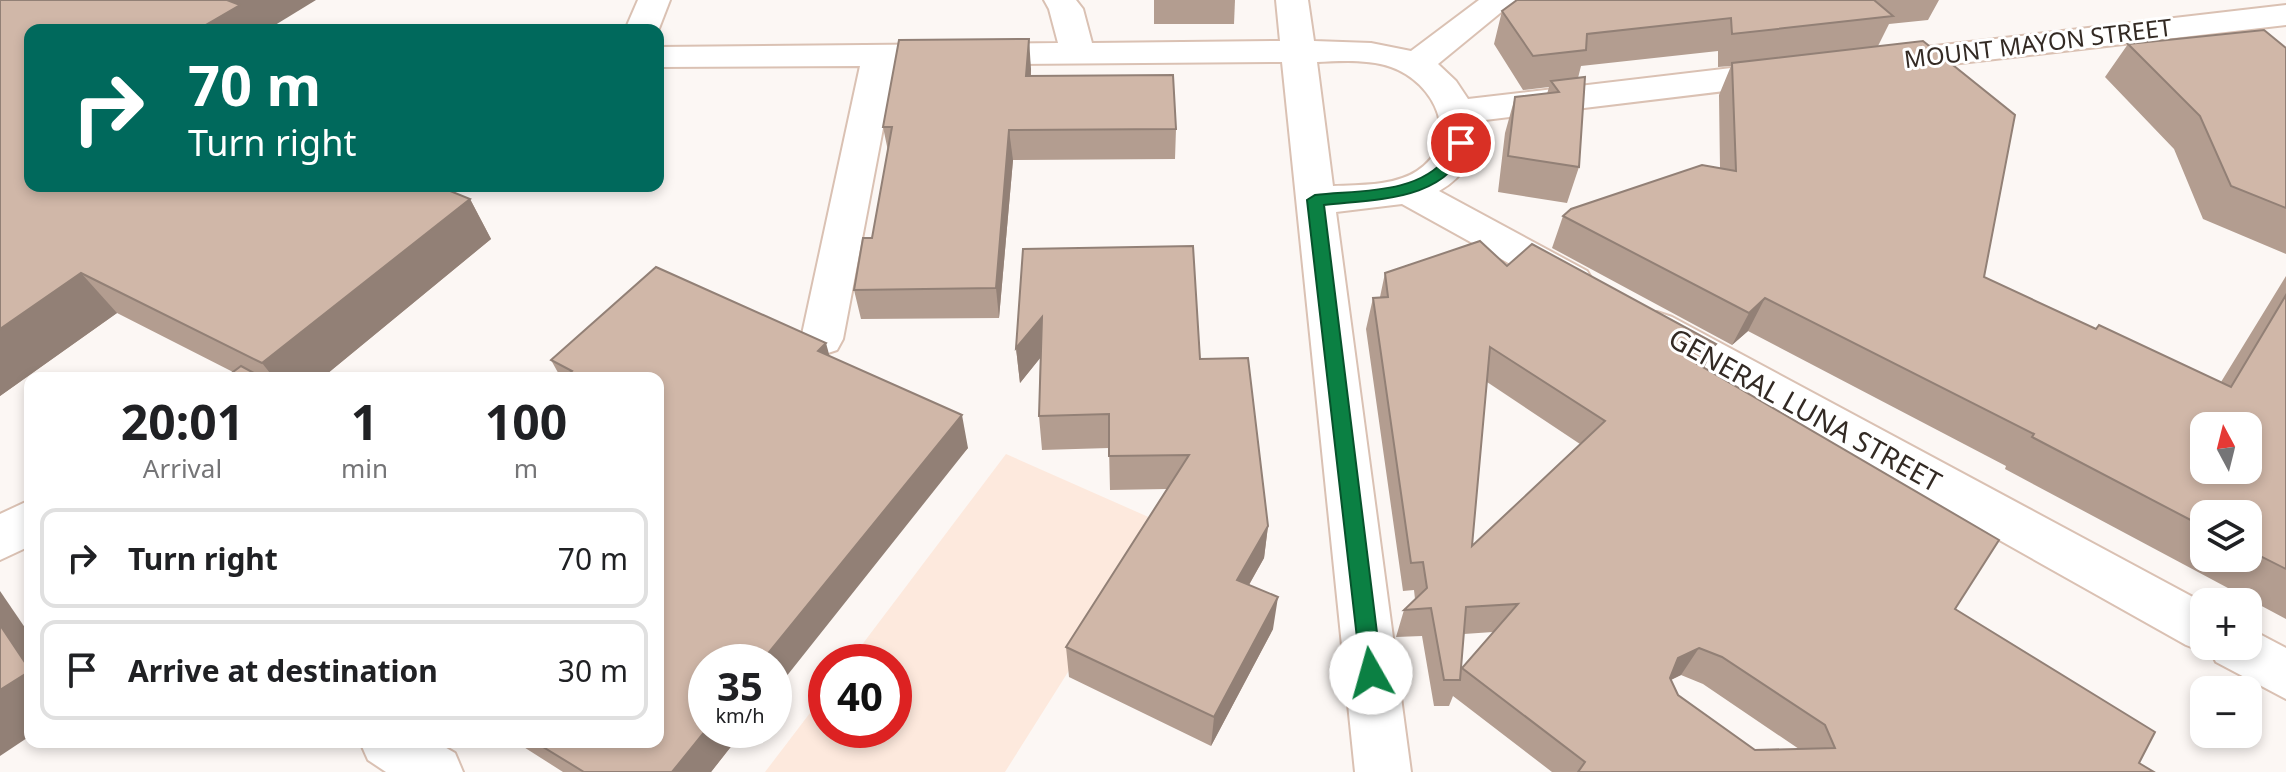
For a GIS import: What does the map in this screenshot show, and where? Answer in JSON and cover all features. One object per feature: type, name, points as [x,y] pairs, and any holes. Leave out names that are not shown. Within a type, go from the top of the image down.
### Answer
[{"type":"street","points":[[644,24],[654,0]]},
{"type":"street","points":[[1060,0],[1066,9],[1078,53]]},
{"type":"street","points":[[1292,0],[1383,772]]},
{"type":"street","points":[[1415,65],[1500,0]]},
{"type":"street","name":"MOUNT MAYON STREET","points":[[1455,112],[2286,15]]},
{"type":"street","points":[[664,57],[1369,53],[1395,57],[1435,78],[1455,112],[1461,143],[1456,158],[1429,180],[1406,190],[1315,200]]},
{"type":"street","points":[[822,339],[880,55]]},
{"type":"street","name":"GENERAL LUNA STREET","points":[[1406,190],[2190,621]]},
{"type":"street","points":[[0,497],[24,514]]},
{"type":"street","points":[[0,540],[24,522]]},
{"type":"street","points":[[2259,660],[2286,675]]},
{"type":"street","points":[[397,748],[435,772]]},
{"type":"shaded area","points":[[1006,454],[1162,523],[1005,772],[765,772],[783,748],[792,748],[792,737],[808,716],[808,748],[912,748],[912,644],[863,644]]},
{"type":"building","points":[[0,0],[227,0],[240,5],[207,24],[24,24],[24,192],[453,192],[470,199],[262,363],[81,273],[0,329]]},
{"type":"building","points":[[1517,0],[1874,0],[1893,16],[1732,34],[1731,18],[1587,34],[1586,50],[1533,56],[1502,11]]},
{"type":"building","points":[[2264,30],[2286,48],[2286,208],[2231,186],[2200,116],[2128,44]]},
{"type":"building","points":[[1029,39],[1026,76],[1173,75],[1176,129],[1009,130],[996,288],[854,290],[863,238],[872,238],[892,127],[883,127],[899,40]]},
{"type":"building","points":[[1923,41],[2015,115],[1984,277],[2096,329],[2099,325],[2231,387],[2286,295],[2286,569],[2262,557],[2262,500],[2190,500],[2190,520],[2032,437],[2034,434],[1765,298],[1749,313],[1563,216],[1571,209],[1702,165],[1736,171],[1732,63]]},
{"type":"building","points":[[1585,77],[1579,167],[1508,156],[1515,97],[1559,92],[1551,81]]},
{"type":"building","points":[[1480,241],[1507,266],[1532,244],[1716,344],[1696,363],[1999,540],[1955,609],[2155,732],[2139,763],[2154,772],[1578,772],[1585,762],[1462,668],[1518,604],[1466,607],[1460,680],[1444,680],[1431,608],[1404,610],[1427,588],[1423,562],[1411,563],[1373,298],[1388,297],[1385,273]],"holes":[[[1490,347],[1605,421],[1472,546]],[[1699,648],[1722,657],[1825,725],[1835,748],[1755,750],[1678,695],[1670,678],[1678,658]]]},
{"type":"building","points":[[1193,246],[1200,359],[1248,358],[1268,526],[1237,580],[1278,597],[1214,717],[1066,647],[1189,455],[1109,456],[1109,414],[1039,416],[1042,317],[1016,348],[1023,249]]},
{"type":"building","points":[[656,267],[826,343],[818,351],[962,415],[776,644],[688,644],[688,748],[691,748],[672,772],[584,772],[545,748],[664,748],[664,372],[572,371],[551,360]]},
{"type":"building","points":[[241,366],[252,372],[233,372]]},
{"type":"building","points":[[0,625],[24,662],[24,675],[0,690]]},
{"type":"route","points":[[1371,673],[1315,200],[1406,190],[1443,170],[1456,158],[1461,143]]}]
